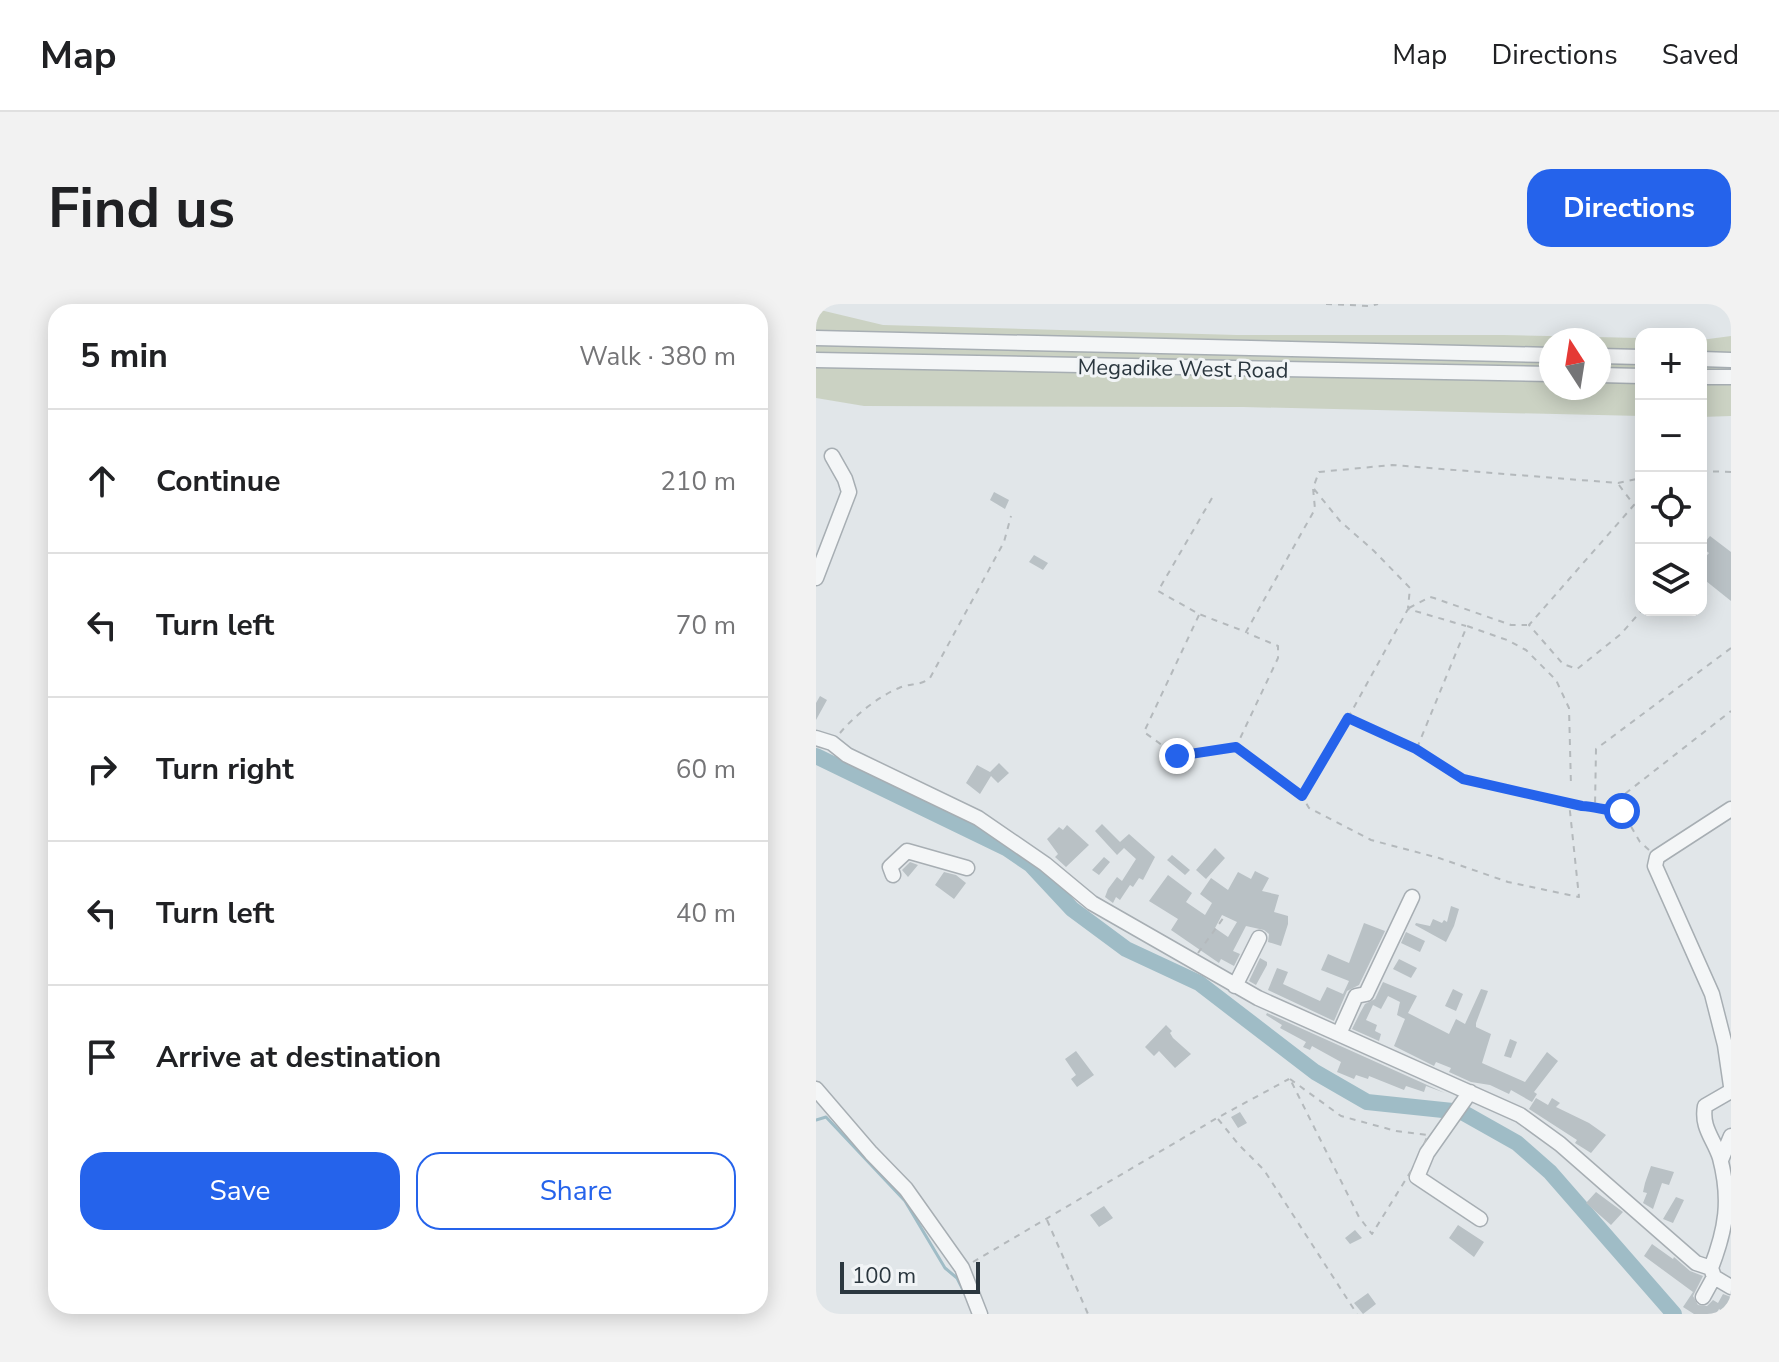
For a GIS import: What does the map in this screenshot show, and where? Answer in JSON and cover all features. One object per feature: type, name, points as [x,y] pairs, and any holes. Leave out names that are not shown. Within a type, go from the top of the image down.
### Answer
[{"type":"street","points":[[816,338],[1539,355]]},
{"type":"street","points":[[1611,356],[1635,357]]},
{"type":"street","points":[[1707,359],[1731,360]]},
{"type":"street","name":"Megadike West Road","points":[[816,360],[1539,374]]},
{"type":"street","points":[[1611,375],[1635,376]]},
{"type":"street","points":[[1707,377],[1731,377]]},
{"type":"street","points":[[816,578],[849,492],[832,456]]},
{"type":"street","points":[[816,738],[832,743],[847,755],[978,818],[1035,857],[1092,903],[1235,986],[1278,1009],[1339,1034],[1468,1096],[1520,1115],[1696,1263],[1731,1287]]},
{"type":"street","points":[[1703,1297],[1713,1272],[1730,1206],[1721,1160],[1704,1127],[1703,1115],[1705,1106],[1731,1088],[1725,1045],[1712,994],[1655,866],[1657,857],[1731,809]]},
{"type":"street","points":[[893,875],[890,867],[907,851],[967,868]]},
{"type":"street","points":[[1339,1034],[1356,996],[1366,994],[1412,897]]},
{"type":"street","points":[[1235,986],[1259,938]]},
{"type":"street","points":[[816,1089],[871,1153],[900,1181],[962,1268],[980,1314]]},
{"type":"street","points":[[1468,1096],[1427,1153],[1417,1177],[1480,1219]]},
{"type":"street","points":[[1721,1160],[1731,1136]]},
{"type":"path","points":[[1326,304],[1378,304]]},
{"type":"path","points":[[1246,632],[1315,509],[1313,488],[1319,472],[1392,465],[1618,483],[1635,479]]},
{"type":"path","points":[[1707,471],[1731,472]]},
{"type":"path","points":[[1408,609],[1434,598],[1511,625],[1529,625],[1634,505],[1618,483]]},
{"type":"path","points":[[1302,796],[1408,609],[1410,588],[1340,521],[1313,488]]},
{"type":"path","points":[[1212,498],[1158,591],[1199,614],[1278,646],[1278,658],[1236,747]]},
{"type":"path","points":[[832,743],[843,728],[884,697],[900,687],[923,683],[930,678],[1004,542],[1011,516]]},
{"type":"path","points":[[1408,609],[1507,640],[1526,650],[1556,680],[1569,708],[1571,786]]},
{"type":"path","points":[[1199,614],[1144,732],[1177,756],[1236,747],[1302,796],[1309,808],[1371,840],[1439,858],[1508,882],[1579,897],[1569,802]]},
{"type":"path","points":[[1529,625],[1563,664],[1577,669],[1621,634],[1637,616]]},
{"type":"path","points":[[1416,749],[1467,626]]},
{"type":"path","points":[[1595,807],[1596,749],[1731,648]]},
{"type":"path","points":[[1603,811],[1731,711]]},
{"type":"path","points":[[1348,718],[1416,749],[1463,779],[1603,811],[1622,811],[1640,842],[1657,857]]},
{"type":"path","points":[[1193,960],[1224,917]]},
{"type":"path","points":[[1290,1079],[1341,1116],[1396,1131],[1428,1135],[1416,1163],[1372,1234],[1359,1217],[1290,1079]]},
{"type":"path","points":[[962,1268],[1217,1118],[1290,1079]]},
{"type":"path","points":[[1217,1118],[1264,1170],[1357,1314]]},
{"type":"path","points":[[1047,1219],[1088,1314]]},
{"type":"green space","points":[[816,309],[883,325],[1237,335],[1539,336],[1539,400],[1611,400],[1611,337],[1635,338],[1635,416],[1243,407],[864,406],[816,398]]},
{"type":"green space","points":[[1731,336],[1731,416],[1707,417],[1707,339]]},
{"type":"building","points":[[994,492],[1009,500],[1005,509],[990,500]]},
{"type":"building","points":[[1710,536],[1731,552],[1731,601],[1707,582],[1707,540]]},
{"type":"building","points":[[1034,555],[1048,563],[1043,570],[1029,562]]},
{"type":"building","points":[[820,696],[827,700],[816,720],[816,703]]},
{"type":"building","points":[[999,763],[1009,773],[998,783],[991,776],[980,794],[966,783],[977,765],[990,772]]},
{"type":"building","points":[[1102,824],[1120,842],[1129,834],[1155,857],[1143,880],[1139,878],[1120,900],[1116,897],[1113,903],[1105,897],[1108,889],[1117,877],[1122,881],[1136,859],[1124,848],[1117,855],[1095,831]]},
{"type":"building","points":[[1067,825],[1089,845],[1066,867],[1055,857],[1058,854],[1047,839],[1059,827],[1063,830]]},
{"type":"building","points":[[1215,848],[1225,858],[1206,879],[1196,870]]},
{"type":"building","points":[[1172,855],[1190,870],[1185,875],[1167,860]]},
{"type":"building","points":[[1104,857],[1110,862],[1099,875],[1092,870]]},
{"type":"building","points":[[910,862],[918,865],[908,877],[902,870]]},
{"type":"building","points":[[1255,871],[1269,878],[1262,891],[1279,895],[1274,912],[1288,916],[1288,924],[1281,946],[1268,942],[1269,934],[1264,930],[1246,926],[1233,951],[1240,954],[1234,966],[1221,959],[1219,963],[1171,930],[1178,919],[1149,901],[1168,875],[1192,893],[1186,902],[1205,915],[1212,903],[1200,894],[1211,878],[1228,890],[1238,872],[1251,879]],"holes":[[[1222,915],[1237,922],[1228,937],[1215,928]]]},
{"type":"building","points":[[944,872],[956,875],[966,883],[954,899],[935,885]]},
{"type":"building","points":[[1451,906],[1459,909],[1446,942],[1415,925],[1430,926],[1433,919],[1447,922]]},
{"type":"building","points":[[1364,923],[1385,931],[1359,985],[1347,991],[1334,1021],[1268,990],[1277,968],[1288,972],[1283,984],[1320,1001],[1327,987],[1343,994],[1349,981],[1321,970],[1328,954],[1349,963]]},
{"type":"building","points":[[1406,932],[1425,941],[1420,952],[1401,943]]},
{"type":"building","points":[[1260,958],[1267,965],[1256,985],[1249,981]]},
{"type":"building","points":[[1399,959],[1417,968],[1411,978],[1393,969]]},
{"type":"building","points":[[1383,982],[1417,996],[1408,1013],[1449,1034],[1456,1019],[1465,1024],[1481,989],[1488,991],[1476,1023],[1476,1027],[1491,1034],[1482,1063],[1525,1082],[1547,1052],[1558,1061],[1534,1092],[1537,1094],[1532,1102],[1511,1090],[1509,1094],[1490,1085],[1471,1082],[1449,1072],[1451,1068],[1436,1062],[1434,1066],[1394,1046],[1405,1019],[1397,1015],[1400,1002],[1388,996],[1381,1009],[1373,1005],[1366,1020],[1377,1025],[1375,1031],[1381,1034],[1379,1041],[1352,1029],[1365,1004],[1375,999]]},
{"type":"building","points":[[1453,989],[1463,994],[1456,1011],[1445,1006]]},
{"type":"building","points":[[1267,1013],[1445,1093],[1426,1086],[1424,1092],[1406,1086],[1404,1090],[1369,1076],[1368,1079],[1356,1075],[1354,1079],[1337,1072],[1341,1062],[1312,1046],[1310,1050],[1303,1047],[1306,1042],[1280,1028],[1282,1025]]},
{"type":"building","points":[[1166,1025],[1172,1031],[1173,1038],[1191,1054],[1175,1068],[1159,1051],[1154,1056],[1145,1047]]},
{"type":"building","points":[[1510,1039],[1517,1042],[1511,1058],[1504,1056]]},
{"type":"building","points":[[1076,1051],[1094,1075],[1077,1087],[1071,1079],[1076,1075],[1065,1059]]},
{"type":"building","points":[[1536,1098],[1548,1105],[1552,1098],[1560,1103],[1556,1107],[1606,1135],[1591,1153],[1575,1143],[1577,1140],[1529,1109]]},
{"type":"building","points":[[1240,1112],[1247,1123],[1238,1128],[1231,1117]]},
{"type":"building","points":[[1651,1166],[1674,1172],[1669,1185],[1662,1183],[1653,1209],[1643,1203]]},
{"type":"building","points":[[1596,1192],[1623,1212],[1611,1225],[1586,1203]]},
{"type":"building","points":[[1676,1197],[1684,1200],[1673,1223],[1663,1219]]},
{"type":"building","points":[[1104,1206],[1113,1218],[1099,1227],[1090,1215]]},
{"type":"building","points":[[1458,1225],[1484,1242],[1474,1257],[1449,1238]]},
{"type":"building","points":[[1355,1230],[1362,1238],[1350,1244],[1345,1238]]},
{"type":"building","points":[[1652,1244],[1690,1271],[1703,1276],[1693,1296],[1698,1305],[1707,1306],[1713,1300],[1718,1303],[1723,1294],[1731,1297],[1728,1314],[1719,1309],[1716,1314],[1694,1314],[1683,1307],[1693,1292],[1644,1256]]},
{"type":"building","points":[[1368,1293],[1376,1304],[1363,1314],[1354,1303]]},
{"type":"waterway","points":[[816,756],[1006,848],[1031,865],[1072,909],[1126,949],[1199,983],[1315,1072],[1367,1102],[1462,1112],[1517,1143],[1550,1172],[1674,1314]]},
{"type":"waterway","points":[[816,1120],[826,1117],[905,1201],[945,1268],[957,1278],[964,1292]]},
{"type":"route","points":[[1177,756],[1236,747],[1302,796],[1348,718],[1416,749],[1463,779],[1603,811],[1622,811]]}]
